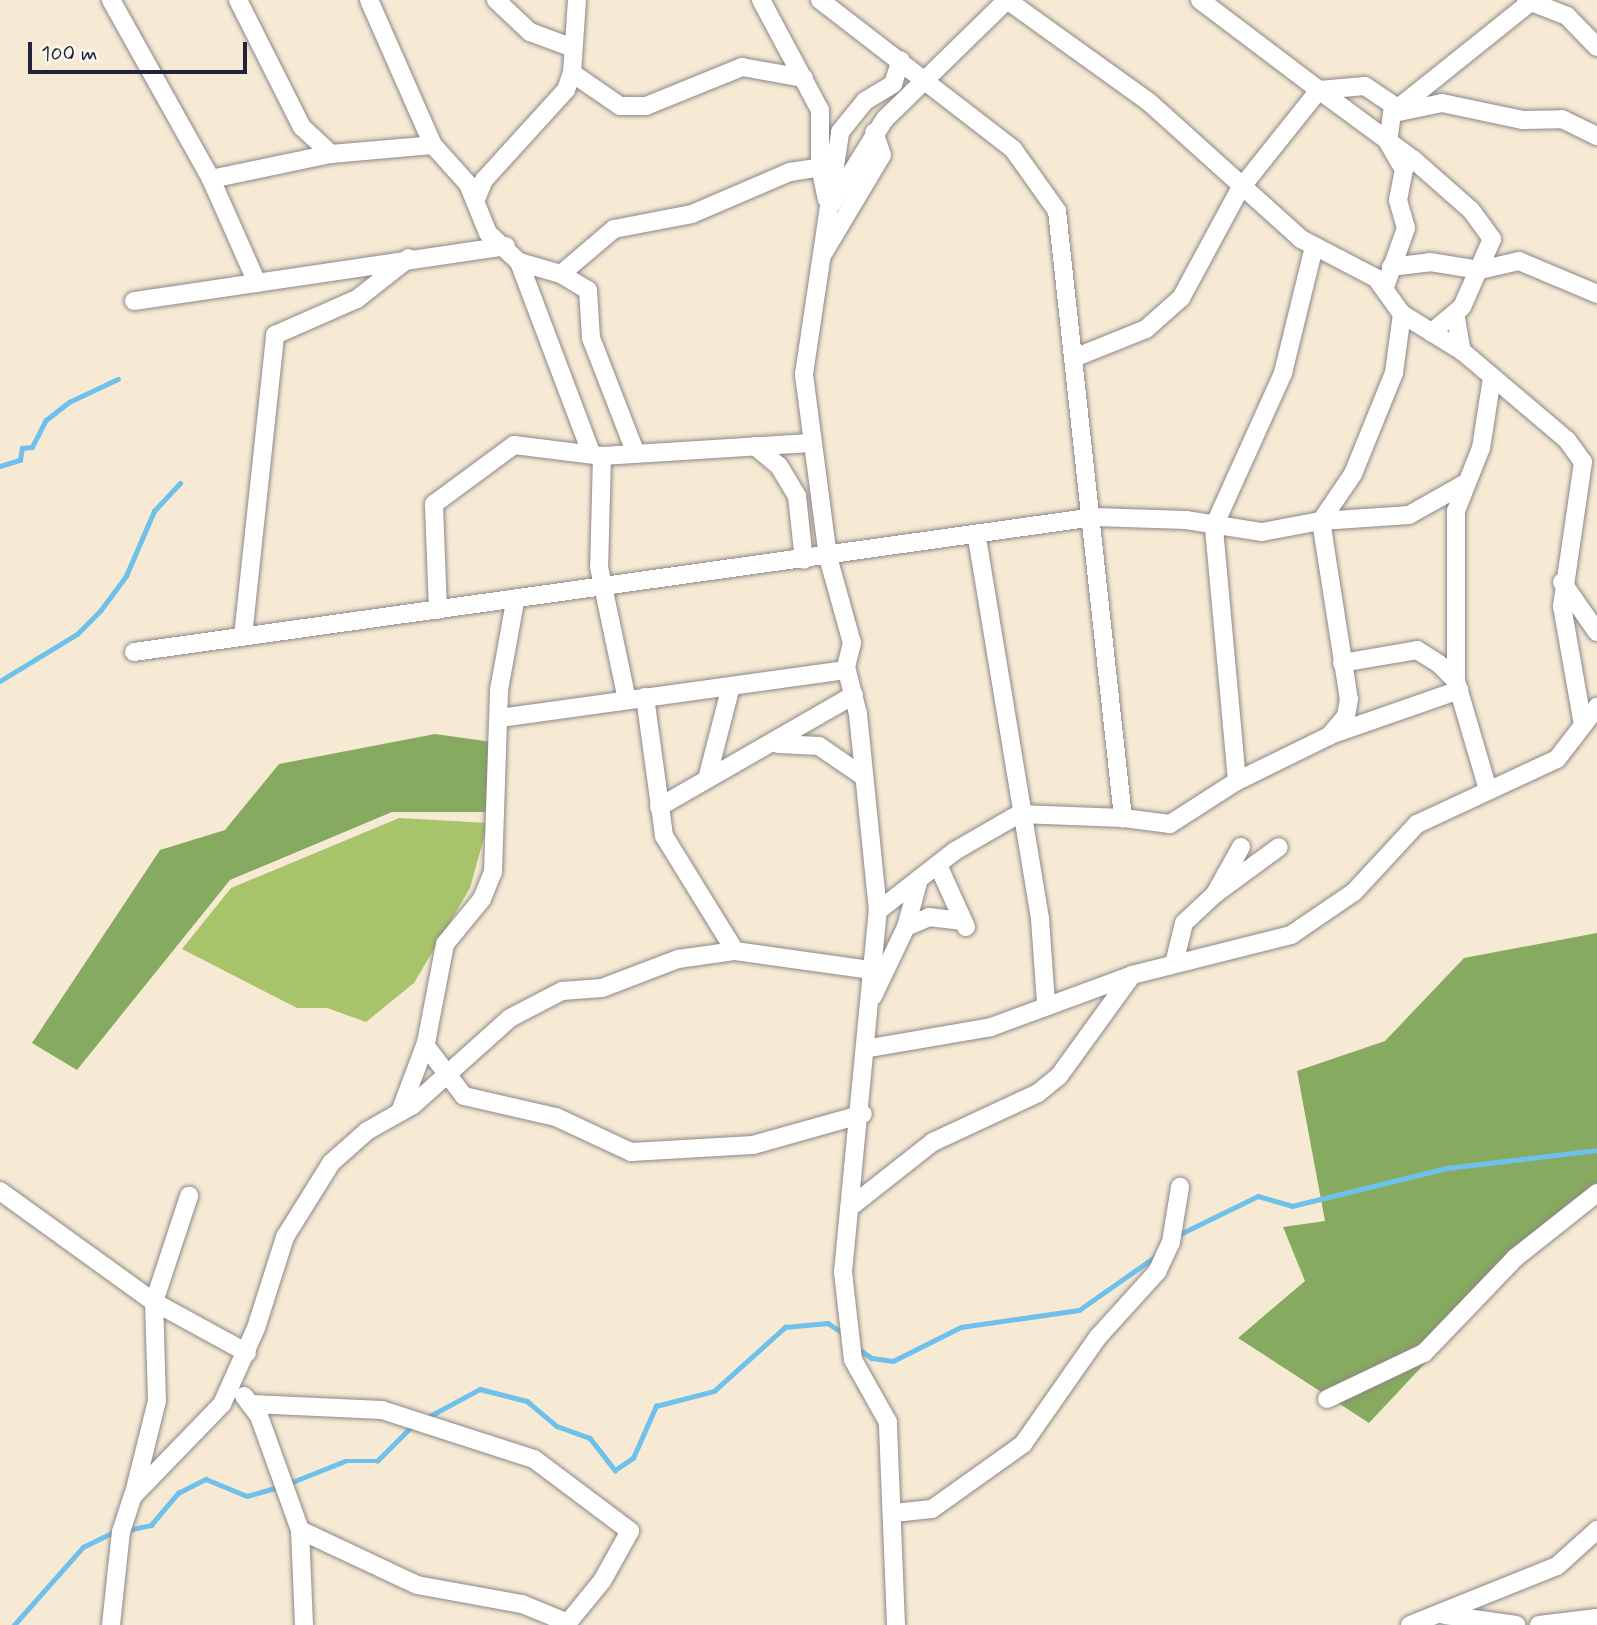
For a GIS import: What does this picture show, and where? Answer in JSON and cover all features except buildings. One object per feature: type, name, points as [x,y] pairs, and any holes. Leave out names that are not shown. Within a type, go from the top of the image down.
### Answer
[{"type":"street","points":[[111,0],[211,179],[257,283]]},
{"type":"street","points":[[238,0],[302,127],[331,154]]},
{"type":"street","points":[[369,0],[433,145],[476,199],[488,233],[506,246],[519,262],[596,454],[603,587],[627,699]]},
{"type":"street","points":[[496,0],[530,32],[573,48]]},
{"type":"street","points":[[476,199],[484,180],[566,90],[572,73],[577,0]]},
{"type":"street","points":[[761,0],[804,78],[823,126],[820,167],[830,206]]},
{"type":"street","points":[[820,0],[1013,149],[1050,195],[1094,517],[1123,818]]},
{"type":"street","points":[[830,206],[874,132],[929,82],[1007,0],[1149,102],[1240,189],[1314,247],[1366,269],[1385,287],[1402,314],[1462,351],[1583,462],[1562,582],[1583,725]]},
{"type":"street","points":[[1200,0],[1319,90],[1388,138],[1471,210],[1492,239],[1480,270],[1455,313],[1431,333]]},
{"type":"street","points":[[1385,287],[1406,228],[1398,200],[1404,170],[1388,138],[1394,110],[1529,1],[1567,16],[1597,47]]},
{"type":"street","points":[[895,1625],[894,1513],[888,1422],[853,1360],[843,1272],[870,1048],[870,970],[878,911],[861,775],[858,714],[846,670],[852,643],[828,557],[810,443],[804,374],[844,123],[893,83],[901,60]]},
{"type":"street","points":[[572,73],[599,96],[628,109],[742,67],[804,78]]},
{"type":"street","points":[[1074,358],[1146,329],[1181,298],[1240,189],[1319,90],[1365,86],[1394,110],[1442,103],[1523,120],[1562,119],[1597,136]]},
{"type":"street","points":[[823,254],[882,155],[874,132]]},
{"type":"street","points":[[211,179],[331,154],[433,145]]},
{"type":"street","points":[[561,274],[614,229],[692,214],[790,172],[820,167]]},
{"type":"street","points":[[134,301],[409,258],[506,246]]},
{"type":"street","points":[[1237,781],[1214,526],[1283,373],[1314,247]]},
{"type":"street","points":[[243,636],[275,335],[356,299],[409,258]]},
{"type":"street","points":[[1391,267],[1430,262],[1480,270],[1519,261],[1597,294]]},
{"type":"street","points":[[519,262],[561,274],[588,290],[591,338],[636,454]]},
{"type":"street","points":[[1455,313],[1462,351]]},
{"type":"street","points":[[1329,736],[1346,716],[1342,663],[1321,521],[1353,474],[1394,373],[1402,314]]},
{"type":"street","points":[[1488,790],[1458,686],[1459,625],[1452,576],[1464,484],[1481,448],[1492,378]]},
{"type":"street","points":[[438,610],[435,502],[514,445],[596,454],[636,454],[810,443]]},
{"type":"street","points":[[755,446],[779,466],[799,507],[804,560]]},
{"type":"street","points":[[134,652],[977,538],[1094,517],[1271,532],[1321,521],[1409,516],[1464,484]]},
{"type":"street","points":[[799,507],[820,503]]},
{"type":"street","points":[[977,538],[1018,814],[1040,919],[1046,1002]]},
{"type":"street","points":[[1562,582],[1597,632]]},
{"type":"street","points":[[400,1112],[425,1045],[445,944],[482,899],[493,872],[499,690],[515,602]]},
{"type":"street","points":[[1342,663],[1417,650],[1458,686]]},
{"type":"street","points":[[500,718],[846,670]]},
{"type":"street","points":[[707,779],[731,686]]},
{"type":"street","points":[[878,911],[938,865],[1018,814],[1123,818],[1170,824],[1237,781],[1329,736],[1458,686]]},
{"type":"street","points":[[659,807],[707,779],[778,744],[828,709],[854,695]]},
{"type":"street","points":[[645,697],[659,807],[678,864],[735,951]]},
{"type":"street","points":[[870,1048],[991,1027],[1046,1002],[1132,975],[1291,934],[1354,892],[1417,824],[1557,759],[1597,707]]},
{"type":"street","points":[[828,709],[858,714]]},
{"type":"street","points":[[778,744],[818,746],[861,775]]},
{"type":"street","points":[[1215,894],[1241,847]]},
{"type":"street","points":[[1174,964],[1184,923],[1215,894],[1279,847]]},
{"type":"street","points":[[906,928],[929,917],[965,926],[938,865]]},
{"type":"street","points":[[870,1002],[906,928],[919,879]]},
{"type":"street","points":[[133,1496],[180,1453],[232,1387],[247,1353],[276,1257],[322,1175],[367,1131],[400,1112],[510,1018],[562,991],[602,988],[678,959],[735,951],[870,970]]},
{"type":"street","points":[[849,1208],[933,1142],[1038,1093],[1059,1076],[1132,975]]},
{"type":"street","points":[[425,1045],[444,1075],[464,1096],[556,1117],[631,1152],[753,1145],[863,1114]]},
{"type":"street","points":[[894,1513],[932,1509],[1023,1444],[1098,1337],[1157,1272],[1171,1242],[1180,1187]]},
{"type":"street","points":[[0,1191],[154,1302],[247,1353]]},
{"type":"street","points":[[1327,1399],[1424,1353],[1515,1258],[1597,1193]]},
{"type":"street","points":[[111,1625],[121,1532],[157,1401],[154,1302],[189,1196]]},
{"type":"street","points":[[232,1387],[252,1404],[300,1530],[304,1625]]},
{"type":"street","points":[[252,1404],[391,1412],[534,1459],[630,1531],[603,1581],[567,1624],[522,1604],[417,1585],[300,1530]]},
{"type":"street","points":[[1409,1625],[1445,1615],[1557,1566],[1597,1530]]},
{"type":"street","points":[[1445,1615],[1516,1625]]},
{"type":"street","points":[[1539,1625],[1597,1618]]},
{"type":"green space","points":[[435,734],[492,742],[491,812],[392,812],[230,880],[77,1070],[32,1043],[160,850],[225,830],[279,764]]},
{"type":"green space","points":[[399,818],[488,823],[470,888],[414,983],[366,1022],[327,1008],[297,1008],[182,949],[231,888]]},
{"type":"green space","points":[[1597,933],[1597,1188],[1576,1202],[1369,1423],[1238,1338],[1305,1281],[1283,1227],[1325,1221],[1297,1071],[1385,1041],[1464,958]]},
{"type":"waterway","points":[[0,466],[20,460],[22,448],[32,447],[46,420],[69,402],[118,379]]},
{"type":"waterway","points":[[0,681],[77,634],[100,611],[126,576],[154,511],[180,483]]},
{"type":"waterway","points":[[1178,1235],[1258,1196],[1292,1206],[1447,1168],[1597,1150]]},
{"type":"waterway","points":[[856,1347],[872,1358],[893,1361],[961,1327],[1079,1310],[1156,1256]]},
{"type":"waterway","points":[[426,1418],[480,1389],[527,1401],[557,1426],[590,1438],[615,1470],[633,1458],[656,1406],[714,1391],[785,1327],[828,1323],[843,1333]]},
{"type":"waterway","points":[[287,1484],[345,1461],[377,1461],[412,1426]]},
{"type":"waterway","points":[[128,1530],[151,1525],[178,1493],[206,1479],[247,1496],[279,1487]]},
{"type":"waterway","points":[[14,1625],[83,1547],[116,1531]]}]
